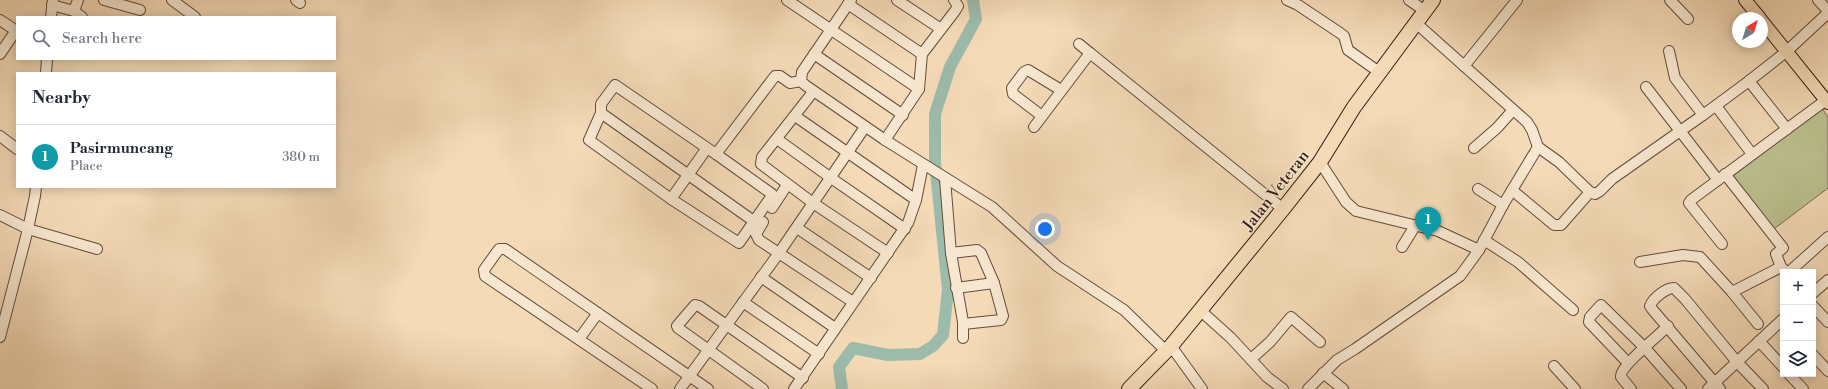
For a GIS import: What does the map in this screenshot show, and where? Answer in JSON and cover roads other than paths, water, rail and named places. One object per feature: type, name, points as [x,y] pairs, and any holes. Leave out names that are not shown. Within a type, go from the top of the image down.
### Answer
[{"type":"highway","name":"Jalan Veteran","points":[[1129,389],[1168,348],[1200,310],[1320,162],[1354,107],[1429,6]]},
{"type":"main road","points":[[1745,0],[1755,12]]},
{"type":"main road","points":[[1768,28],[1827,101]]},
{"type":"street","points":[[51,16],[52,2],[78,14],[78,0]]},
{"type":"street","points":[[104,0],[140,10]]},
{"type":"street","points":[[787,0],[919,89]]},
{"type":"street","points":[[897,0],[941,29]]},
{"type":"street","points":[[885,140],[919,89],[922,54],[958,7],[958,4],[954,0]]},
{"type":"street","points":[[1287,0],[1298,5],[1344,36],[1348,50],[1379,72]]},
{"type":"street","points":[[1409,0],[1429,6]]},
{"type":"street","points":[[1464,66],[1517,0]]},
{"type":"street","points":[[1670,0],[1688,19]]},
{"type":"street","points":[[1416,23],[1527,122],[1532,130],[1538,147],[1559,162],[1590,192],[1595,194],[1612,179],[1716,106],[1788,51],[1828,12],[1818,0]]},
{"type":"street","points":[[177,2],[194,16]]},
{"type":"street","points":[[801,81],[802,72],[849,2],[922,54]]},
{"type":"street","points":[[0,20],[12,28],[15,32],[0,54]]},
{"type":"street","points":[[1080,44],[1283,209]]},
{"type":"street","points":[[1669,51],[1675,78],[1703,115]]},
{"type":"street","points":[[1034,127],[1090,53]]},
{"type":"street","points":[[814,54],[903,115]]},
{"type":"street","points":[[46,72],[47,60]]},
{"type":"street","points":[[1042,116],[1013,94],[1012,88],[1024,72],[1028,70],[1061,90]]},
{"type":"street","points":[[671,199],[690,174],[775,76],[780,76],[790,83],[801,81]]},
{"type":"street","points":[[801,81],[813,92],[865,127],[992,207],[1056,266],[1124,310],[1168,348],[1202,389]]},
{"type":"street","points":[[1749,81],[1787,128]]},
{"type":"street","points":[[614,85],[618,86],[772,194],[772,197],[741,241],[736,242],[671,199],[590,142],[590,136],[601,113],[601,104],[612,87],[614,85]]},
{"type":"street","points":[[1646,87],[1681,131],[1783,248],[1776,254],[1785,269]]},
{"type":"street","points":[[813,92],[762,157],[760,162],[763,167],[813,204],[888,253]]},
{"type":"street","points":[[1722,244],[1688,203],[1787,128],[1827,101]]},
{"type":"street","points":[[1716,106],[1752,154]]},
{"type":"street","points":[[1474,148],[1497,128],[1513,110]]},
{"type":"street","points":[[601,113],[690,174],[755,222]]},
{"type":"street","points":[[795,116],[916,200]]},
{"type":"street","points":[[680,389],[761,277],[780,254],[865,127]]},
{"type":"street","points":[[0,136],[16,148]]},
{"type":"street","points":[[777,139],[905,229]]},
{"type":"street","points":[[1308,389],[1337,360],[1356,349],[1460,276],[1479,250],[1503,205],[1538,147]]},
{"type":"street","points":[[1320,162],[1351,207],[1356,211],[1438,231],[1479,250]]},
{"type":"street","points":[[794,389],[905,229],[911,218],[925,166]]},
{"type":"street","points":[[944,178],[951,253],[963,324],[963,338]]},
{"type":"street","points":[[787,185],[756,234],[759,240],[853,302]]},
{"type":"street","points":[[0,337],[28,230],[36,188]]},
{"type":"street","points":[[1478,189],[1503,205]]},
{"type":"street","points":[[1512,190],[1554,225],[1558,226],[1561,225],[1590,192]]},
{"type":"street","points":[[0,215],[28,230],[98,249]]},
{"type":"street","points":[[1402,247],[1415,226]]},
{"type":"street","points":[[797,228],[871,278]]},
{"type":"street","points":[[1787,269],[1828,237]]},
{"type":"street","points":[[1484,240],[1518,262],[1573,310]]},
{"type":"street","points":[[652,389],[485,276],[484,270],[499,249],[505,249],[708,389]]},
{"type":"street","points":[[951,253],[977,250],[980,252],[994,283],[1003,316],[1002,320],[963,324]]},
{"type":"street","points":[[1640,262],[1683,255],[1700,257],[1732,292],[1758,324]]},
{"type":"street","points":[[1732,292],[1780,272]]},
{"type":"street","points":[[761,277],[835,328]]},
{"type":"street","points":[[1816,290],[1828,280]]},
{"type":"street","points":[[956,288],[994,283]]},
{"type":"street","points":[[1763,389],[1737,362],[1685,299],[1674,288],[1668,289],[1651,304],[1652,309],[1668,326],[1714,387],[1737,362],[1780,324]]},
{"type":"street","points":[[743,302],[819,354]]},
{"type":"street","points":[[763,389],[680,331],[677,326],[693,306],[697,305],[803,378]]},
{"type":"street","points":[[1628,363],[1589,322],[1590,317],[1601,305],[1645,348],[1681,389]]},
{"type":"street","points":[[1816,309],[1827,320]]},
{"type":"street","points":[[1200,310],[1251,359],[1267,377],[1282,389]]},
{"type":"street","points":[[579,339],[598,313]]},
{"type":"street","points":[[1251,359],[1270,342],[1291,317],[1320,342]]},
{"type":"street","points":[[1631,389],[1620,375],[1628,363],[1668,326]]},
{"type":"street","points":[[1759,341],[1780,364]]},
{"type":"street","points":[[1816,358],[1828,371]]},
{"type":"street","points":[[1554,366],[1575,389]]},
{"type":"street","points":[[1323,373],[1343,389]]},
{"type":"street","points":[[1792,377],[1804,389]]},
{"type":"waterway","points":[[842,389],[839,367],[853,348],[888,355],[920,354],[933,346],[943,335],[948,290],[935,162],[935,114],[950,67],[976,19],[973,0]]},
{"type":"place","name":"Pasirmuncang","points":[[1428,240]]}]
